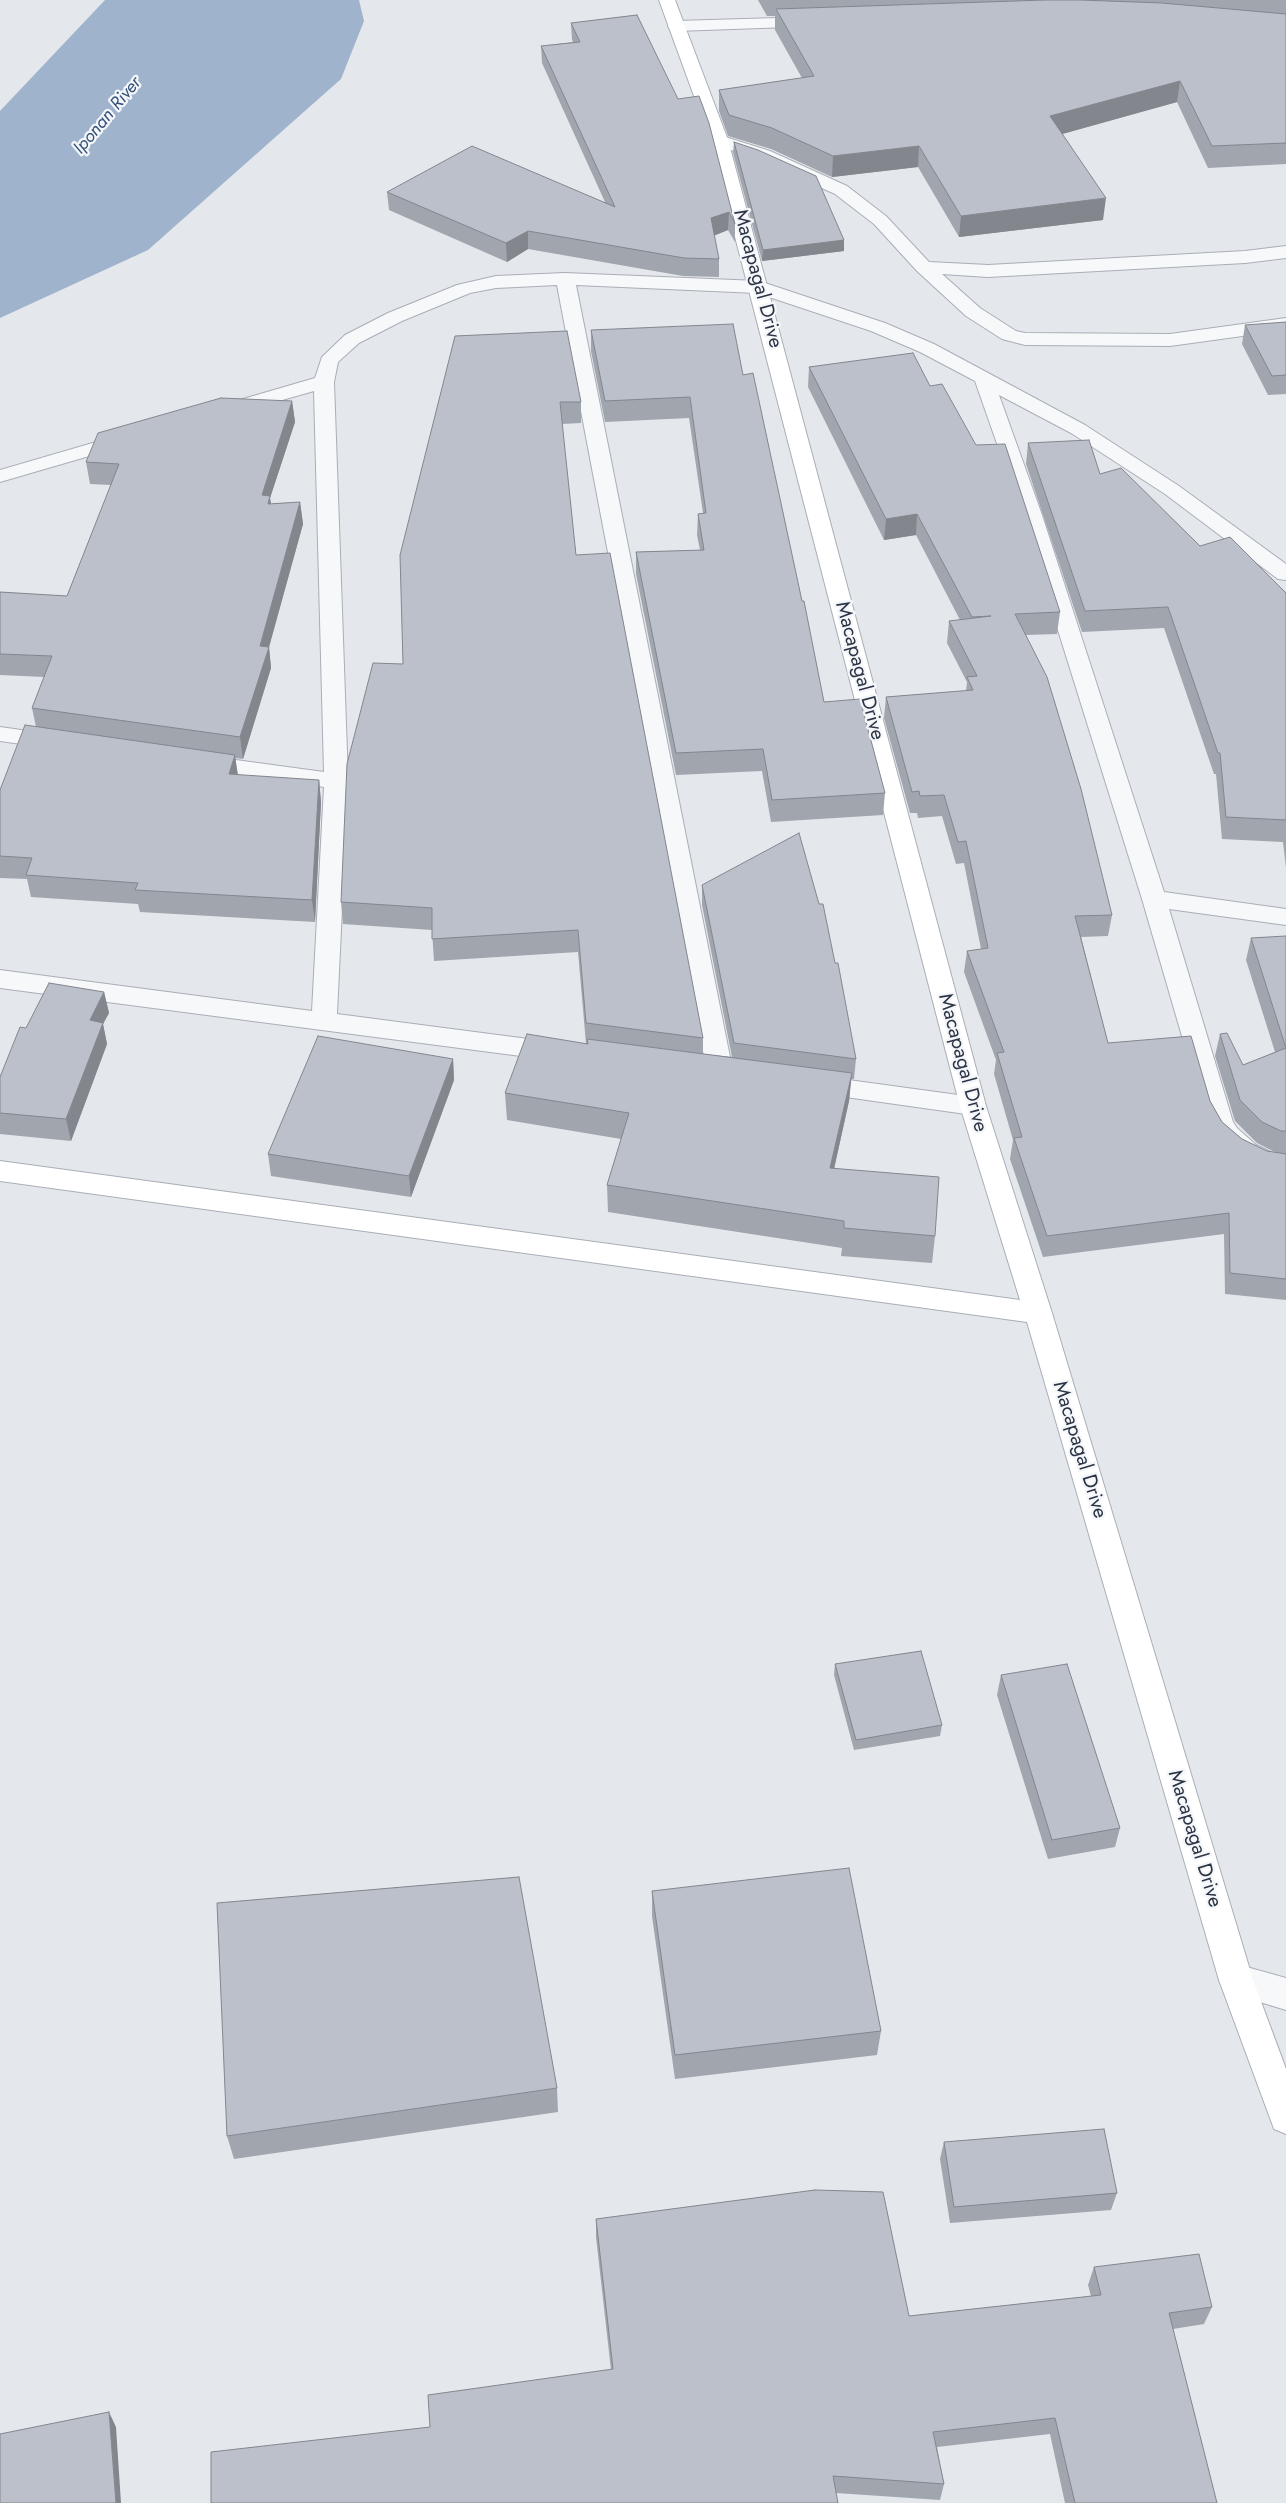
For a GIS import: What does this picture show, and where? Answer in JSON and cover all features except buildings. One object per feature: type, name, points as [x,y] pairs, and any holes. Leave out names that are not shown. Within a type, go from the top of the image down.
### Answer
[{"type":"main road","name":"Macapagal Drive","points":[[667,0],[719,140],[973,1106],[1038,1314],[1236,1980],[1286,2117]]},
{"type":"main road","points":[[0,1171],[1038,1314]]},
{"type":"street","points":[[676,26],[825,21]]},
{"type":"street","points":[[719,140],[764,155],[841,190],[880,220],[924,267],[973,312],[1008,335],[1025,338],[1170,340],[1286,324]]},
{"type":"street","points":[[924,267],[988,271],[1245,257],[1286,252]]},
{"type":"street","points":[[566,279],[719,1072]]},
{"type":"street","points":[[324,1022],[336,781],[324,382],[329,361],[338,350],[352,339],[395,317],[464,289],[496,282],[566,279],[759,287],[894,334],[927,348],[1078,429],[1172,490],[1286,574]]},
{"type":"street","points":[[984,380],[1032,515],[1154,899],[1220,1122],[1227,1135],[1247,1152],[1271,1163],[1286,1165]]},
{"type":"street","points":[[209,415],[324,382]]},
{"type":"street","points":[[0,476],[143,434]]},
{"type":"street","points":[[0,734],[79,745]]},
{"type":"street","points":[[178,759],[336,781]]},
{"type":"street","points":[[1154,899],[1286,917]]},
{"type":"street","points":[[0,978],[324,1022],[581,1054]]},
{"type":"street","points":[[788,1081],[973,1106]]},
{"type":"street","points":[[1236,1980],[1286,1994]]},
{"type":"water","name":"Iponan River","points":[[105,0],[359,0],[364,21],[341,79],[148,250],[0,318],[0,111]]}]
